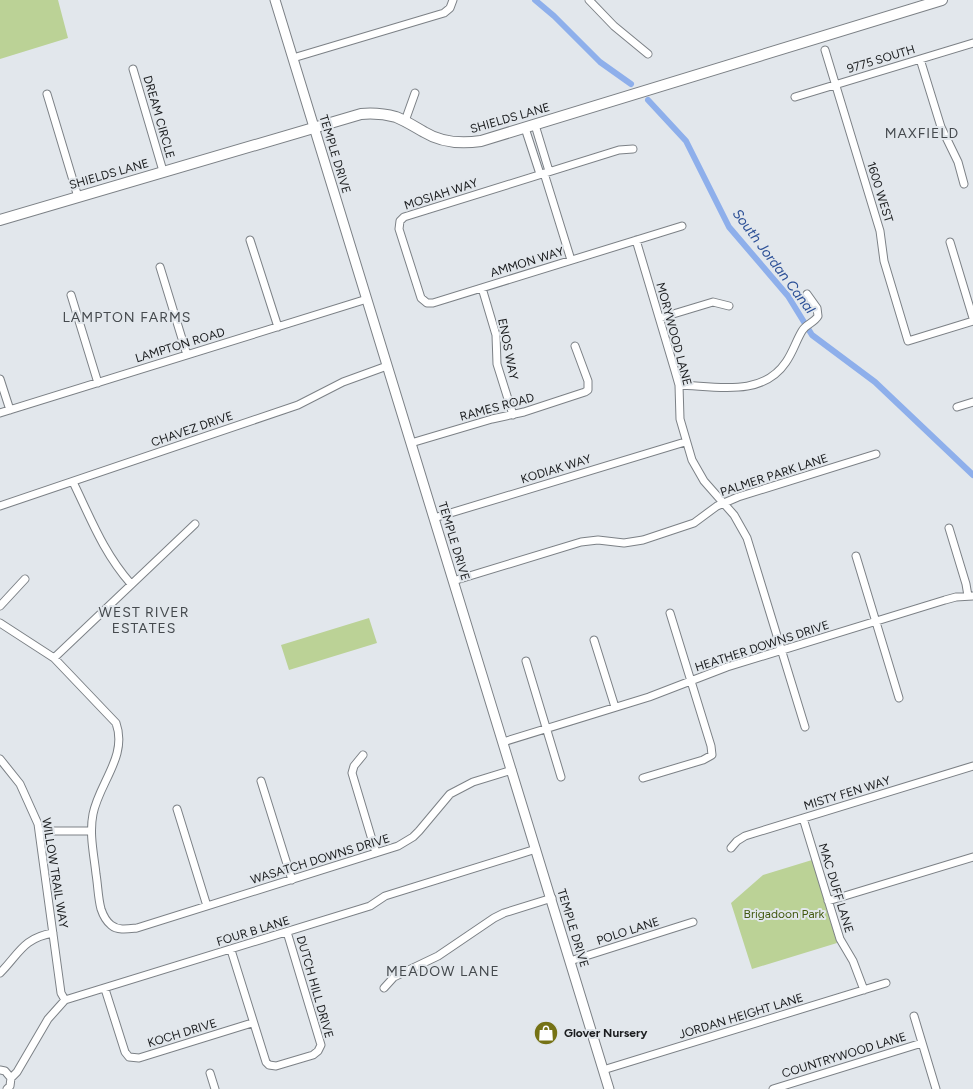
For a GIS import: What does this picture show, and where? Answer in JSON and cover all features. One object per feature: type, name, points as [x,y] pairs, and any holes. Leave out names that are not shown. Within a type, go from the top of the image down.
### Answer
[{"type":"main road","name":"SHIELDS LANE","points":[[0,220],[361,114],[382,114],[404,121],[430,136],[458,143],[481,141],[942,0]]},
{"type":"street","name":"TEMPLE DRIVE","points":[[275,0],[552,898],[609,1089]]},
{"type":"street","points":[[293,58],[444,12],[450,8],[452,0]]},
{"type":"street","points":[[589,0],[614,26],[648,54]]},
{"type":"street","name":"9775 SOUTH","points":[[795,97],[973,43]]},
{"type":"street","name":"1600 WEST","points":[[824,50],[880,231],[884,261],[908,341],[973,319]]},
{"type":"street","points":[[920,59],[941,126],[958,162],[964,184]]},
{"type":"street","name":"DREAM CIRCLE","points":[[133,69],[164,171]]},
{"type":"street","points":[[404,121],[415,93]]},
{"type":"street","points":[[47,94],[78,197]]},
{"type":"street","points":[[530,126],[571,260]]},
{"type":"street","points":[[544,173],[619,150],[633,149]]},
{"type":"street","name":"MOSIAH WAY","points":[[425,302],[420,296],[399,230],[402,218],[544,173]]},
{"type":"street","name":"AMMON WAY","points":[[425,302],[433,303],[682,226]]},
{"type":"street","points":[[250,240],[278,327]]},
{"type":"street","name":"MORYWOOD LANE","points":[[636,240],[679,385],[680,419],[685,442],[697,471],[734,515],[747,538],[805,727]]},
{"type":"street","points":[[950,242],[973,319]]},
{"type":"street","points":[[160,267],[187,355]]},
{"type":"street","name":"ENOS WAY","points":[[482,288],[496,335],[497,364],[513,414]]},
{"type":"street","points":[[679,385],[738,388],[756,385],[780,370],[786,363],[806,326],[816,319],[819,312],[807,294]]},
{"type":"street","points":[[71,295],[98,383]]},
{"type":"street","name":"LAMPTON ROAD","points":[[0,413],[367,299]]},
{"type":"street","points":[[660,318],[713,302],[729,306]]},
{"type":"street","name":"RAMES ROAD","points":[[411,443],[582,394],[588,390],[588,381],[575,346]]},
{"type":"street","name":"CHAVEZ DRIVE","points":[[0,506],[298,405],[343,382],[387,366]]},
{"type":"street","points":[[0,379],[10,410]]},
{"type":"street","points":[[957,407],[973,402]]},
{"type":"street","name":"KODIAK WAY","points":[[434,518],[685,442]]},
{"type":"street","name":"PALMER PARK LANE","points":[[454,581],[581,542],[598,540],[624,543],[642,540],[694,524],[724,502],[738,496],[876,454]]},
{"type":"street","points":[[73,482],[105,549],[131,584]]},
{"type":"street","points":[[54,658],[195,524]]},
{"type":"street","points":[[949,528],[970,596]]},
{"type":"street","points":[[856,556],[899,698]]},
{"type":"street","points":[[0,606],[25,579]]},
{"type":"street","name":"HEATHER DOWNS DRIVE","points":[[503,742],[658,694],[727,667],[781,650],[945,600],[970,596]]},
{"type":"street","points":[[643,778],[703,760],[712,755],[711,746],[670,612]]},
{"type":"street","points":[[0,622],[54,658],[112,717],[117,727],[117,754],[97,797],[92,814],[91,831],[39,831]]},
{"type":"street","points":[[594,640],[615,707]]},
{"type":"street","points":[[526,661],[561,777]]},
{"type":"street","points":[[363,755],[354,766],[352,773],[376,853]]},
{"type":"street","name":"WILLOW TRAIL WAY","points":[[0,759],[20,784],[36,818],[62,993],[65,1000]]},
{"type":"street","name":"MISTY FEN WAY","points":[[731,848],[745,836],[973,766]]},
{"type":"street","name":"WASATCH DOWNS DRIVE","points":[[91,831],[101,908],[104,915],[113,927],[124,929],[137,928],[398,846],[413,837],[444,800],[457,790],[473,782],[512,770]]},
{"type":"street","points":[[261,782],[292,880]]},
{"type":"street","points":[[177,808],[207,906]]},
{"type":"street","name":"MAC DUFF LANE","points":[[803,818],[840,939],[853,961],[864,990]]},
{"type":"street","name":"FOUR B LANE","points":[[65,1000],[370,906],[385,896],[536,849]]},
{"type":"street","points":[[828,901],[973,856]]},
{"type":"street","points":[[384,988],[391,980],[444,952],[494,918],[552,898]]},
{"type":"street","name":"POLO LANE","points":[[570,961],[693,922]]},
{"type":"street","name":"DUTCH HILL DRIVE","points":[[252,1023],[263,1058],[269,1065],[278,1065],[313,1055],[320,1049],[321,1044],[287,932]]},
{"type":"street","points":[[0,973],[23,946],[39,936],[53,934]]},
{"type":"street","points":[[231,950],[252,1023]]},
{"type":"street","name":"JORDAN HEIGHT LANE","points":[[603,1070],[886,983]]},
{"type":"street","name":"KOCH DRIVE","points":[[105,989],[124,1050],[132,1058],[139,1058],[252,1023]]},
{"type":"street","points":[[10,1078],[17,1072],[48,1019],[65,1000]]},
{"type":"street","points":[[914,1016],[936,1089]]},
{"type":"street","name":"COUNTRYWOOD LANE","points":[[773,1089],[922,1043]]},
{"type":"street","points":[[0,1070],[6,1071],[10,1078],[10,1086],[7,1089]]},
{"type":"street","points":[[210,1073],[215,1089]]},
{"type":"green space","points":[[0,0],[58,0],[68,38],[0,59]]},
{"type":"green space","points":[[369,618],[377,643],[289,670],[281,645]]},
{"type":"green space","name":"Brigadoon Park","points":[[812,860],[837,943],[752,969],[731,903],[763,875]]},
{"type":"waterway","name":"South Jordan Canal","points":[[535,0],[554,16],[600,62],[631,84]]},
{"type":"waterway","name":"South Jordan Canal","points":[[648,100],[686,141],[729,227],[788,296],[812,335],[875,382],[973,475]]},
{"type":"place","name":"Glover Nursery","points":[[546,1033]]},
{"type":"district","name":"MAXFIELD","points":[[922,133]]},
{"type":"district","name":"LAMPTON FARMS","points":[[127,317]]},
{"type":"district","name":"WEST RIVER ESTATES","points":[[144,620]]},
{"type":"district","name":"MEADOW LANE","points":[[443,971]]}]
